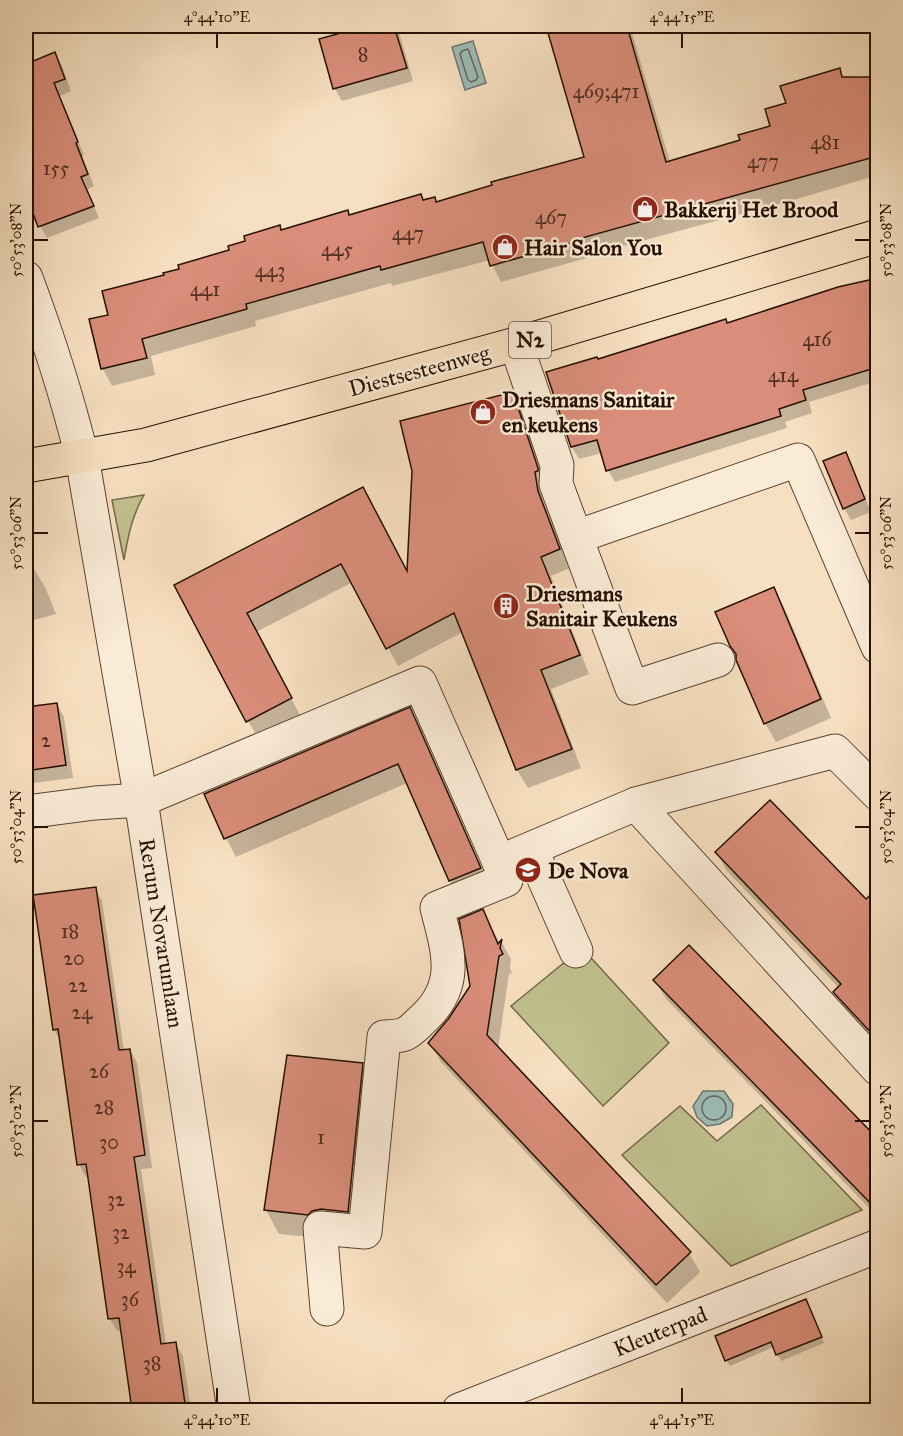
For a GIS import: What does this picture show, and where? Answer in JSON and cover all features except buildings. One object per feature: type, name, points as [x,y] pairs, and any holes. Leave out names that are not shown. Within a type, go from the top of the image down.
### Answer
[{"type":"main road","name":"Diestsesteenweg","points":[[26,466],[146,445],[516,344],[878,236]]},
{"type":"street","name":"Rerum Novarumlaan","points":[[26,278],[72,414],[82,457],[141,800],[234,1410]]},
{"type":"street","points":[[516,344],[557,465],[556,484],[633,688],[718,660]]},
{"type":"street","points":[[576,537],[798,460],[878,647]]},
{"type":"street","points":[[26,813],[95,803],[141,800],[420,683],[506,880],[437,908],[446,944],[449,976],[437,1005],[405,1036],[384,1037],[364,1232],[320,1228],[327,1309]]},
{"type":"street","points":[[499,862],[636,804],[835,751],[878,794]]},
{"type":"street","points":[[636,804],[878,1069]]},
{"type":"street","points":[[531,849],[576,951]]},
{"type":"street","name":"Kleuterpad","points":[[459,1410],[869,1249]]},
{"type":"green space","points":[[144,495],[131,526],[124,560],[112,500]]},
{"type":"green space","points":[[582,948],[669,1043],[603,1106],[511,1006]]},
{"type":"green space","points":[[761,1105],[862,1210],[731,1266],[622,1155],[680,1106],[717,1141]]},
{"type":"water","points":[[473,41],[486,83],[465,90],[452,47]]},
{"type":"water","points":[[703,1091],[724,1091],[733,1104],[732,1117],[720,1124],[707,1126],[697,1117],[693,1106]]},
{"type":"place","name":"Bakkerij Het Brood","points":[[645,209]]},
{"type":"place","name":"Hair Salon You","points":[[505,247]]},
{"type":"place","name":"Driesmans Sanitair en keukens","points":[[483,412]]},
{"type":"place","name":"Driesmans Sanitair Keukens","points":[[506,606]]},
{"type":"place","name":"De Nova","points":[[528,870]]}]
